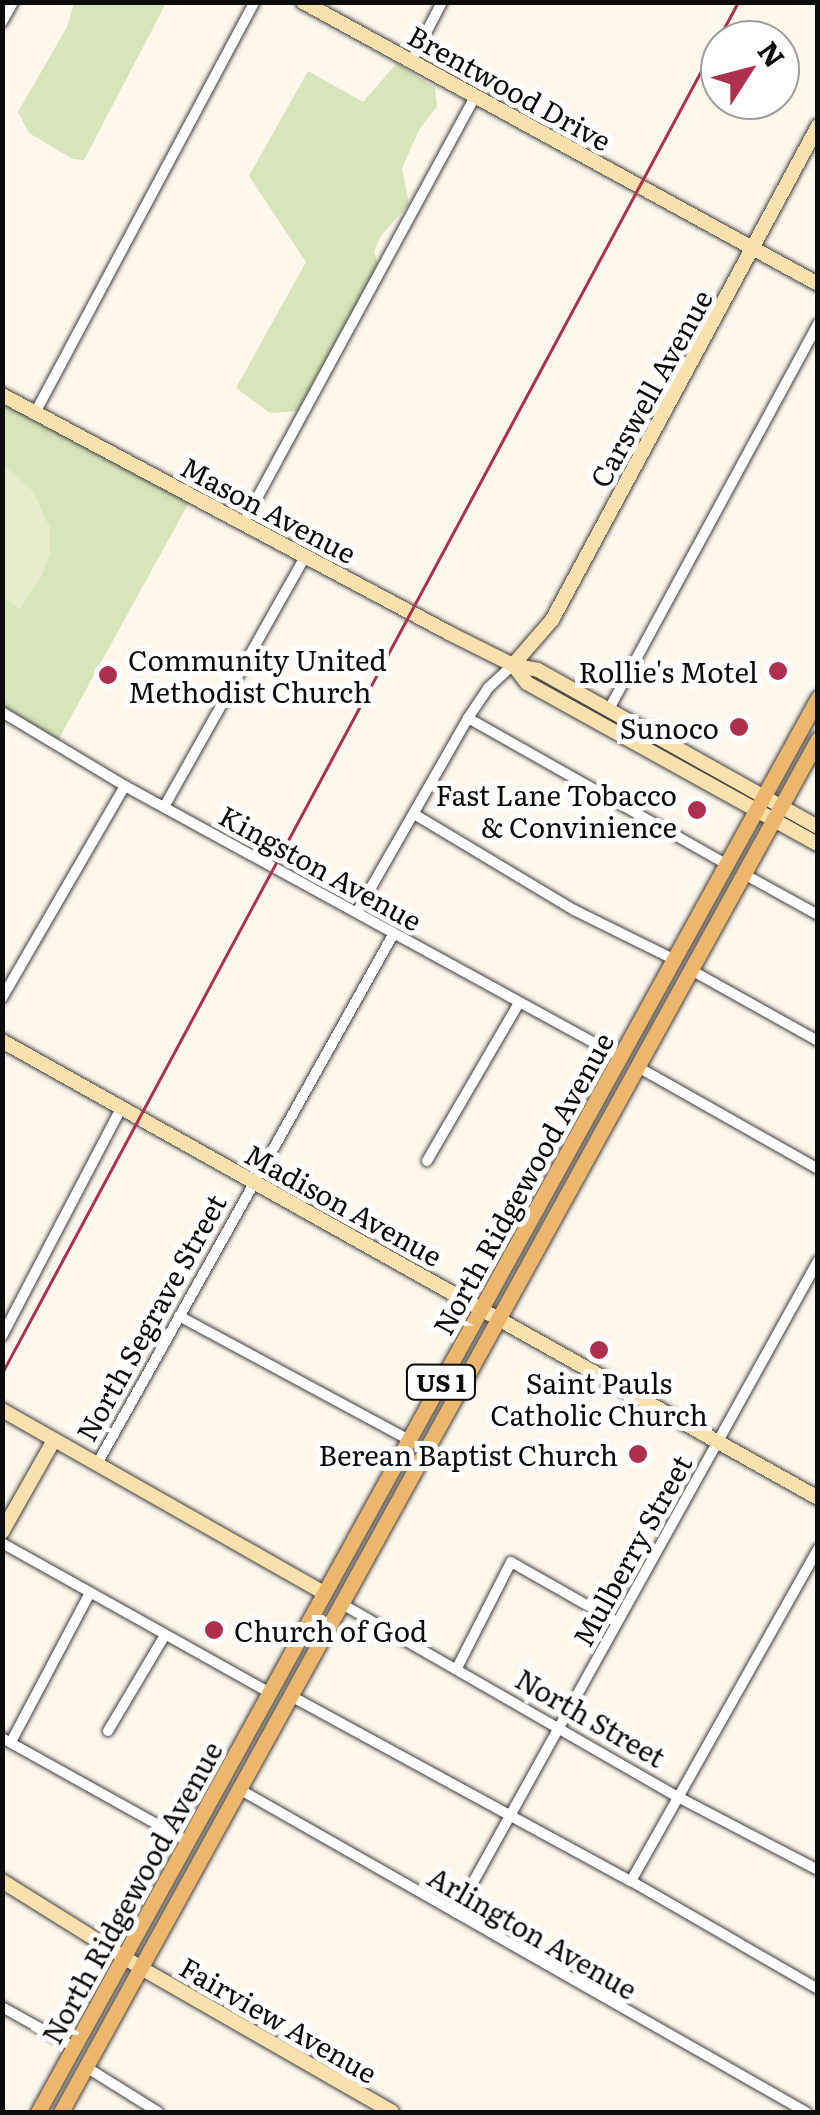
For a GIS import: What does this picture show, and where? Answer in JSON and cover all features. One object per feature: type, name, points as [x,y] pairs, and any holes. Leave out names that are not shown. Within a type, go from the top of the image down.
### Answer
[{"type":"main road","name":"North Ridgewood Avenue","points":[[38,2112],[818,698]]},
{"type":"main road","name":"North Ridgewood Avenue","points":[[61,2112],[818,739]]},
{"type":"main road","points":[[233,1759],[239,1789]]},
{"type":"street","points":[[2,22],[13,2]]},
{"type":"street","points":[[35,413],[254,2]]},
{"type":"street","name":"Brentwood Drive","points":[[303,2],[818,284]]},
{"type":"street","points":[[411,62],[442,2]]},
{"type":"street","points":[[243,524],[475,96]]},
{"type":"street","name":"Carswell Avenue","points":[[513,666],[552,620],[818,126]]},
{"type":"street","points":[[609,709],[818,324]]},
{"type":"street","name":"Mason Avenue","points":[[2,395],[513,666],[535,668],[760,802],[818,844]]},
{"type":"street","points":[[164,807],[305,557]]},
{"type":"street","points":[[357,912],[468,718],[488,688],[513,666]]},
{"type":"street","name":"Mason Avenue","points":[[513,666],[527,683],[760,802]]},
{"type":"street","name":"Kingston Avenue","points":[[2,712],[125,786],[620,1057]]},
{"type":"street","points":[[468,718],[726,864]]},
{"type":"street","points":[[2,998],[125,786]]},
{"type":"street","points":[[414,814],[574,910],[673,960]]},
{"type":"street","name":"Mason Avenue","points":[[779,814],[818,827]]},
{"type":"street","points":[[744,874],[818,915]]},
{"type":"street","name":"North Segrave Street","points":[[98,1464],[394,933]]},
{"type":"street","points":[[691,970],[818,1040]]},
{"type":"street","points":[[427,1160],[519,1002]]},
{"type":"street","name":"Madison Avenue","points":[[2,1041],[818,1498]]},
{"type":"street","points":[[638,1067],[818,1169]]},
{"type":"street","points":[[2,1336],[121,1108]]},
{"type":"street","name":"Mulberry Street","points":[[456,1913],[818,1260]]},
{"type":"street","points":[[179,1316],[409,1440]]},
{"type":"street","points":[[2,1410],[324,1593]]},
{"type":"street","name":"North Segrave Street","points":[[2,1532],[54,1440]]},
{"type":"street","points":[[2,1543],[270,1693]]},
{"type":"street","points":[[631,1881],[818,1549]]},
{"type":"street","points":[[457,1668],[511,1562],[615,1621]]},
{"type":"street","points":[[90,1593],[7,1740],[187,1840]]},
{"type":"street","name":"North Street","points":[[342,1604],[678,1797],[818,1870]]},
{"type":"street","points":[[108,1731],[164,1635]]},
{"type":"street","points":[[291,1696],[631,1881],[818,1989]]},
{"type":"street","name":"Arlington Avenue","points":[[239,1789],[806,2112]]},
{"type":"street","name":"Fairview Avenue","points":[[2,1880],[124,1954],[140,1968],[392,2112]]},
{"type":"street","points":[[2,2007],[74,2047]]},
{"type":"street","points":[[86,2067],[158,2112]]},
{"type":"green space","points":[[74,3],[166,3],[84,160],[73,159],[29,133],[18,112],[67,27]]},
{"type":"green space","points":[[397,63],[435,88],[437,107],[420,128],[402,168],[409,204],[380,237],[374,252],[378,264],[298,411],[270,413],[236,388],[306,262],[249,176],[308,71],[363,102]]},
{"type":"green space","points":[[2,395],[192,497],[56,744],[3,712]]},
{"type":"green space","points":[[2,464],[33,491],[50,528],[50,554],[42,575],[20,609],[3,597]]},
{"type":"railway","points":[[2,1373],[738,2]]},
{"type":"place","name":"Rollie's Motel","points":[[778,671]]},
{"type":"place","name":"Community United Methodist Church","points":[[108,675]]},
{"type":"place","name":"Sunoco","points":[[739,727]]},
{"type":"place","name":"Fast Lane Tobacco & Convinience","points":[[697,810]]},
{"type":"place","name":"Saint Pauls Catholic Church","points":[[599,1350]]},
{"type":"place","name":"Berean Baptist Church","points":[[638,1454]]},
{"type":"place","name":"Church of God","points":[[214,1630]]}]
